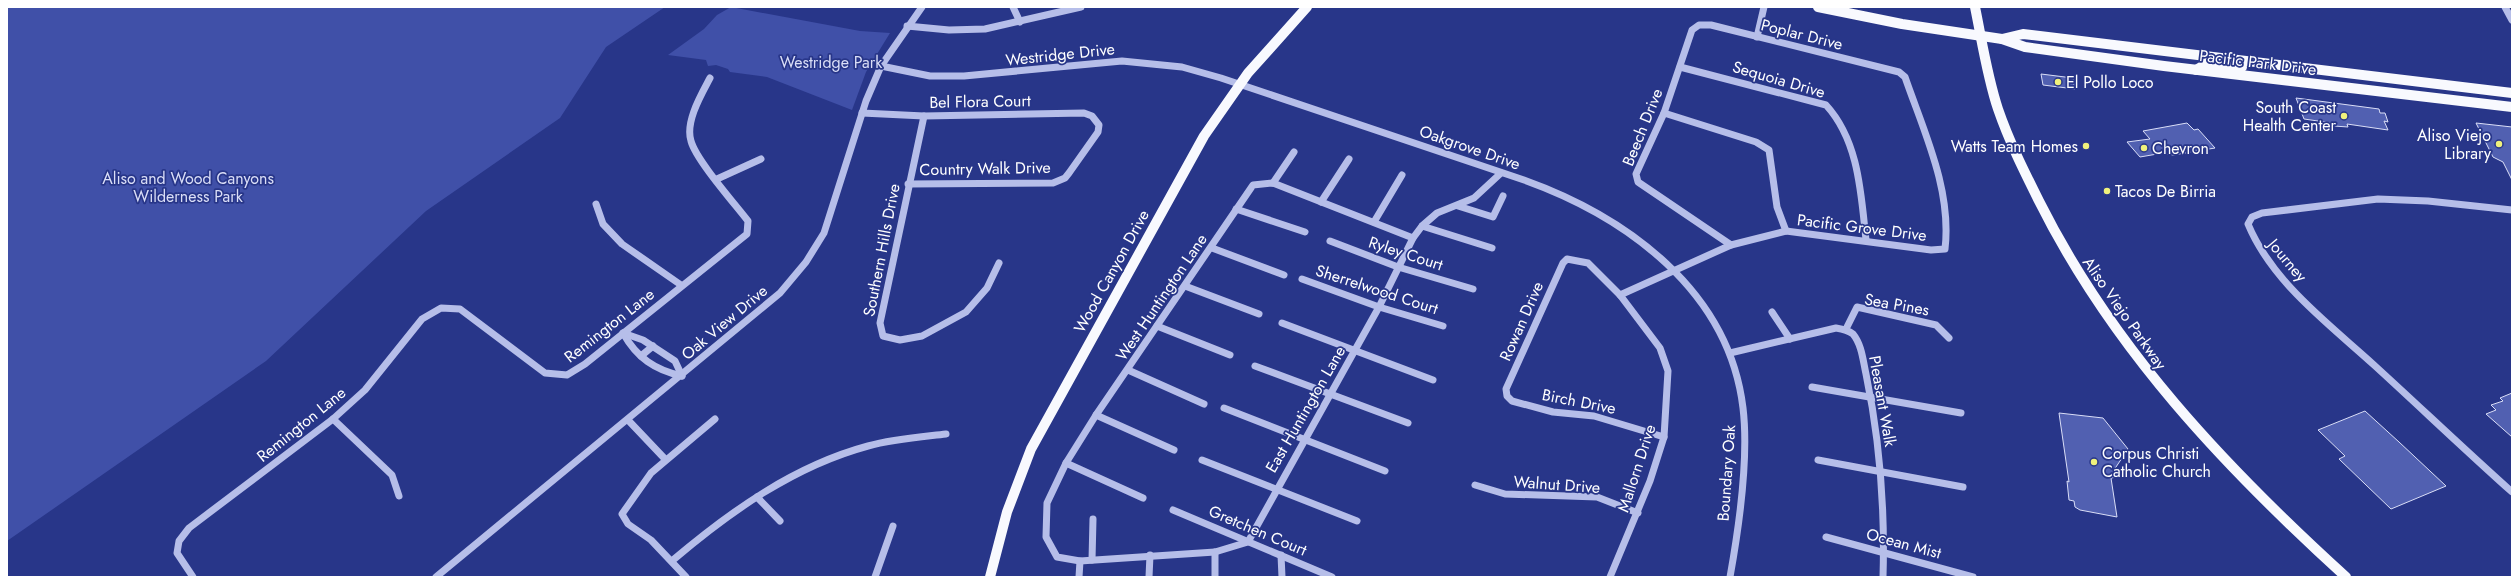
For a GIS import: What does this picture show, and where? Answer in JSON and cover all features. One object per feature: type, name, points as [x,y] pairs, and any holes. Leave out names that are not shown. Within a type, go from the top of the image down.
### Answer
[{"type":"main road","name":"Wood Canyon Drive","points":[[990,577],[996,544],[1013,491],[1032,449],[1204,136],[1239,84],[1269,47],[1307,7]]},
{"type":"main road","name":"Pacific Park Drive","points":[[1818,7],[1902,24],[2002,39],[2026,47],[2196,70],[2512,107]]},
{"type":"main road","name":"Aliso Viejo Parkway","points":[[1976,7],[1994,96],[2005,128],[2048,222],[2069,261],[2169,401],[2269,506],[2346,577]]},
{"type":"main road","name":"Pacific Park Drive","points":[[2002,39],[2023,34],[2512,93]]},
{"type":"main road","points":[[2196,70],[2206,64],[2262,70],[2275,64]]},
{"type":"street","name":"Oak View Drive","points":[[436,577],[682,376],[780,293],[806,262],[824,233],[862,113],[881,66],[907,26],[922,7]]},
{"type":"street","points":[[1013,7],[1020,22]]},
{"type":"street","points":[[907,26],[968,30],[1020,22],[1081,7]]},
{"type":"street","points":[[1757,37],[1764,7]]},
{"type":"street","points":[[2505,7],[2512,20]]},
{"type":"street","name":"Poplar Drive","points":[[1699,25],[1711,25],[1899,72],[1905,77],[1944,195],[1948,227],[1945,249]]},
{"type":"street","name":"Beech Drive","points":[[1699,25],[1692,30],[1664,113],[1636,174],[1638,182],[1731,245]]},
{"type":"street","name":"Westridge Drive","points":[[881,66],[930,76],[964,76],[1122,61],[1182,67],[1239,84]]},
{"type":"street","name":"Sequoia Drive","points":[[1680,67],[1826,105],[1837,114],[1858,175],[1866,240]]},
{"type":"street","name":"Remington Lane","points":[[193,577],[177,552],[179,542],[189,528],[333,419],[365,390],[422,319],[440,308],[460,309],[545,373],[567,375],[623,333],[681,285],[747,234],[748,221],[716,179],[692,141],[692,119],[697,102],[710,78]]},
{"type":"street","name":"Oakgrove Drive","points":[[1239,84],[1550,190],[1604,215],[1647,245],[1674,270]]},
{"type":"street","name":"Bel Flora Court","points":[[862,113],[924,116],[1005,116],[1079,113],[1092,116],[1096,120]]},
{"type":"street","points":[[1664,113],[1756,142],[1769,150],[1777,207],[1786,231]]},
{"type":"street","name":"Southern Hills Drive","points":[[924,116],[908,184],[880,323],[883,336],[900,340],[922,336],[966,312],[987,288],[999,263]]},
{"type":"street","name":"Country Walk Drive","points":[[908,184],[1053,183],[1065,178],[1098,132],[1099,125],[1096,120]]},
{"type":"street","points":[[1273,183],[1294,152]]},
{"type":"street","points":[[716,179],[761,159]]},
{"type":"street","points":[[1321,202],[1349,159]]},
{"type":"street","name":"East Huntington Lane","points":[[1248,542],[1276,489],[1379,307],[1413,238],[1422,226],[1437,213],[1458,206],[1474,198],[1501,173]]},
{"type":"street","points":[[1374,222],[1402,175]]},
{"type":"street","name":"West Huntington Lane","points":[[1080,561],[1058,557],[1046,537],[1047,503],[1066,463],[1096,415],[1212,248],[1253,185],[1273,183],[1413,238]]},
{"type":"street","points":[[1458,206],[1493,217],[1503,196]]},
{"type":"street","name":"Journey","points":[[2512,210],[2436,201],[2378,199],[2331,202],[2262,213],[2252,217],[2248,224],[2250,233],[2260,249],[2303,299],[2418,408],[2512,492]]},
{"type":"street","points":[[596,204],[603,224],[622,244],[681,285]]},
{"type":"street","points":[[1236,209],[1305,232]]},
{"type":"street","points":[[1422,226],[1492,248]]},
{"type":"street","name":"Pacific Grove Drive","points":[[1620,295],[1731,245],[1786,231],[1866,240],[1931,250],[1945,249]]},
{"type":"street","name":"Ryley Court","points":[[1330,241],[1398,267],[1473,289]]},
{"type":"street","points":[[1212,248],[1284,274]]},
{"type":"street","name":"Rowan Drive","points":[[1512,401],[1507,396],[1506,389],[1563,263],[1567,259],[1573,259]]},
{"type":"street","name":"Mallorn Drive","points":[[1573,259],[1588,263],[1620,295],[1660,348],[1668,371],[1664,437],[1638,513],[1610,577]]},
{"type":"street","name":"Boundary Oak","points":[[1674,270],[1685,280],[1704,307],[1730,353],[1743,406],[1746,442],[1730,577]]},
{"type":"street","name":"Sherrelwood Court","points":[[1302,279],[1379,307],[1443,326]]},
{"type":"street","points":[[1185,286],[1259,314]]},
{"type":"street","name":"Sea Pines","points":[[1846,329],[1857,307],[1936,325],[1949,338]]},
{"type":"street","points":[[1772,312],[1790,339]]},
{"type":"street","points":[[1282,323],[1433,380]]},
{"type":"street","points":[[1157,326],[1230,355]]},
{"type":"street","points":[[1730,353],[1836,328],[1846,329]]},
{"type":"street","name":"Pleasant Walk","points":[[1846,329],[1854,335],[1860,349],[1872,397],[1880,471],[1884,551],[1883,577]]},
{"type":"street","points":[[623,333],[644,340],[675,361],[682,376]]},
{"type":"street","points":[[623,333],[631,349],[661,372],[682,376]]},
{"type":"street","points":[[641,356],[653,346]]},
{"type":"street","points":[[1255,366],[1408,423]]},
{"type":"street","points":[[1128,370],[1204,404]]},
{"type":"street","points":[[1812,387],[1961,413]]},
{"type":"street","name":"Birch Drive","points":[[1512,401],[1553,412],[1594,416],[1664,437]]},
{"type":"street","points":[[1224,408],[1385,471]]},
{"type":"street","points":[[1096,415],[1174,450]]},
{"type":"street","points":[[333,419],[392,475],[399,496]]},
{"type":"street","points":[[686,577],[673,560],[650,538],[628,526],[622,514],[628,502],[665,459],[715,419]]},
{"type":"street","points":[[628,420],[665,459]]},
{"type":"street","points":[[673,560],[700,537],[757,497],[795,475],[867,446],[946,434]]},
{"type":"street","points":[[1202,460],[1357,521]]},
{"type":"street","points":[[1818,460],[1963,487]]},
{"type":"street","points":[[1066,463],[1143,498]]},
{"type":"street","name":"Walnut Drive","points":[[1474,485],[1505,494],[1597,497],[1638,513]]},
{"type":"street","points":[[757,497],[780,521]]},
{"type":"street","name":"Gretchen Court","points":[[1173,510],[1332,577]]},
{"type":"street","points":[[1092,560],[1093,519]]},
{"type":"street","points":[[874,577],[893,526]]},
{"type":"street","name":"Ocean Mist","points":[[1826,537],[1884,551],[1974,577]]},
{"type":"street","points":[[1079,577],[1080,561],[1215,552],[1248,542]]},
{"type":"street","points":[[1215,552],[1215,577]]},
{"type":"street","points":[[1281,555],[1282,577]]},
{"type":"street","points":[[1149,577],[1150,556]]},
{"type":"green space","name":"Aliso and Wood Canyons Wilderness Park","points":[[7,7],[665,7],[606,47],[560,118],[426,211],[266,361],[7,541]]},
{"type":"green space","name":"Westridge Park","points":[[731,7],[860,31],[890,33],[866,72],[852,110],[767,77],[730,72],[728,69],[716,65],[708,66],[706,60],[668,55],[704,29],[717,15]]},
{"type":"building","name":"El Pollo Loco","points":[[2041,74],[2073,78],[2075,89],[2043,85]]},
{"type":"building","name":"South Coast Health Center","points":[[2296,98],[2379,109],[2380,113],[2385,113],[2388,122],[2384,121],[2388,130],[2347,124],[2348,127],[2334,126],[2332,123],[2304,119]]},
{"type":"building","name":"Chevron","points":[[2187,123],[2194,130],[2198,129],[2215,148],[2173,155],[2163,153],[2140,157],[2127,142],[2150,139],[2143,131]]},
{"type":"building","name":"Aliso Viejo Library","points":[[2476,123],[2512,127],[2512,180],[2503,162],[2493,157]]},
{"type":"building","points":[[2512,393],[2512,437],[2486,414],[2496,410],[2491,405],[2503,401],[2500,398]]},
{"type":"building","points":[[2365,411],[2446,486],[2391,509],[2339,459],[2345,456],[2318,430]]},
{"type":"building","name":"Corpus Christi Catholic Church","points":[[2059,413],[2103,418],[2128,449],[2114,470],[2117,477],[2111,478],[2117,517],[2080,510],[2075,507],[2074,501],[2069,500],[2067,481],[2069,482]]},
{"type":"place","name":"El Pollo Loco","points":[[2058,82]]},
{"type":"place","name":"South Coast Health Center","points":[[2344,116]]},
{"type":"place","name":"Aliso Viejo Library","points":[[2499,144]]},
{"type":"place","name":"Watts Team Homes","points":[[2086,146]]},
{"type":"place","name":"Chevron","points":[[2144,148]]},
{"type":"place","name":"Tacos De Birria","points":[[2107,191]]},
{"type":"place","name":"Corpus Christi Catholic Church","points":[[2094,462]]}]
